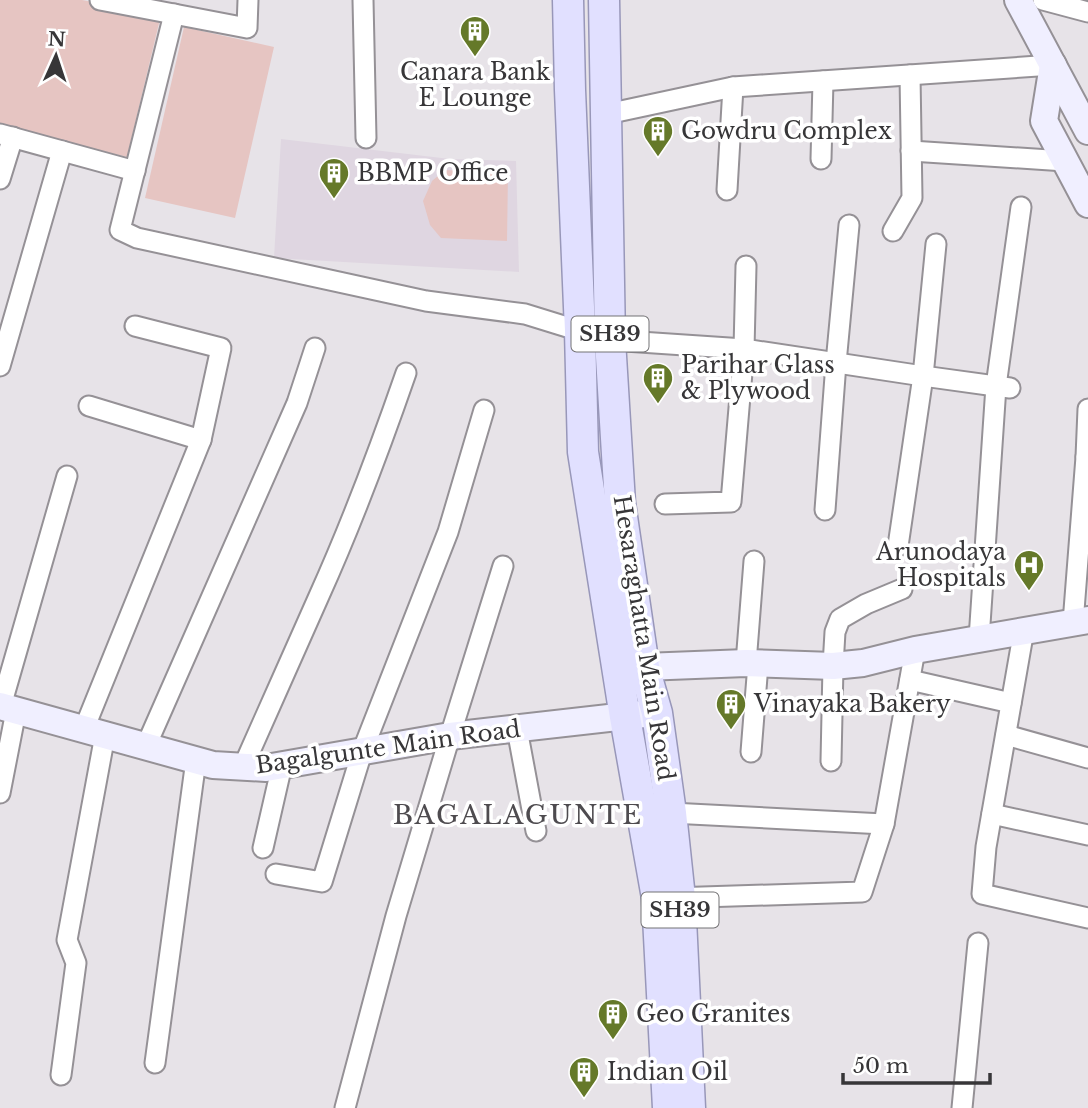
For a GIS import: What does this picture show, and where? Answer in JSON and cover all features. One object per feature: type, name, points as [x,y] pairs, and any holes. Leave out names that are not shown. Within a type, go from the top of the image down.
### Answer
[{"type":"main road","points":[[568,0],[583,452],[631,669]]},
{"type":"main road","name":"Hesaraghatta Main Road","points":[[604,0],[610,340],[631,669],[625,717],[668,898],[690,1108]]},
{"type":"main road","name":"Hesaraghatta Main Road","points":[[631,669],[657,713],[671,813],[668,898],[668,1108]]},
{"type":"street","points":[[100,0],[247,28],[248,0]]},
{"type":"street","points":[[363,0],[366,138]]},
{"type":"street","points":[[1018,0],[1088,131]]},
{"type":"street","points":[[1043,0],[1088,12]]},
{"type":"street","points":[[174,14],[120,230],[137,238],[426,301],[525,314],[580,331]]},
{"type":"street","points":[[607,114],[733,88],[1053,65]]},
{"type":"street","points":[[1053,65],[1044,121],[1088,204]]},
{"type":"street","points":[[893,231],[912,198],[910,75]]},
{"type":"street","points":[[821,159],[823,81]]},
{"type":"street","points":[[727,190],[733,88]]},
{"type":"street","points":[[0,179],[6,136],[135,172]]},
{"type":"street","points":[[0,366],[62,151]]},
{"type":"street","points":[[911,151],[1065,161]]},
{"type":"street","points":[[979,639],[1021,207]]},
{"type":"street","points":[[825,510],[849,225]]},
{"type":"street","points":[[898,546],[923,376],[936,244]]},
{"type":"street","points":[[665,504],[731,502],[744,349],[746,266]]},
{"type":"street","points":[[61,1075],[76,963],[67,940],[94,732],[201,440],[222,348],[135,326]]},
{"type":"street","points":[[610,340],[744,349],[1003,387]]},
{"type":"street","points":[[146,746],[297,403],[316,348]]},
{"type":"street","points":[[243,767],[320,596],[382,444],[407,373]]},
{"type":"street","points":[[89,406],[201,440]]},
{"type":"street","points":[[631,669],[752,664],[832,666],[863,663],[915,650],[1081,621],[1088,409]]},
{"type":"street","points":[[276,874],[321,882],[362,752],[449,532],[485,410]]},
{"type":"street","points":[[0,793],[6,708],[67,476]]},
{"type":"street","points":[[751,752],[754,561]]},
{"type":"street","points":[[345,1108],[396,916],[503,566]]},
{"type":"street","points":[[831,761],[832,666],[835,632],[840,619],[866,604],[902,589]]},
{"type":"street","points":[[1022,632],[986,847],[982,894],[1088,918]]},
{"type":"street","points":[[668,898],[862,892],[884,824],[915,650]]},
{"type":"street","points":[[910,680],[1012,703]]},
{"type":"street","name":"Bagalgunte Main Road","points":[[6,708],[213,765],[266,768],[450,736],[657,713]]},
{"type":"street","points":[[516,729],[536,831]]},
{"type":"street","points":[[1006,735],[1088,758]]},
{"type":"street","points":[[155,1063],[196,760]]},
{"type":"street","points":[[263,848],[282,765]]},
{"type":"street","points":[[671,813],[884,824]]},
{"type":"street","points":[[992,814],[1088,835]]},
{"type":"street","points":[[962,1108],[978,943]]},
{"type":"shaded area","points":[[0,0],[82,0],[161,15],[127,157],[0,126]]},
{"type":"shaded area","points":[[184,27],[274,47],[235,218],[145,198]]},
{"type":"shaded area","points":[[281,139],[450,159],[516,161],[519,272],[274,258]]},
{"type":"shaded area","points":[[445,170],[508,173],[507,241],[441,238],[430,225],[423,201],[432,181]]},
{"type":"place","name":"Canara Bank E Lounge","points":[[475,58]]},
{"type":"place","name":"Gowdru Complex","points":[[658,158]]},
{"type":"place","name":"BBMP Office","points":[[334,200]]},
{"type":"place","name":"Parihar Glass & Plywood","points":[[658,405]]},
{"type":"place","name":"Arunodaya Hospitals","points":[[1029,592]]},
{"type":"place","name":"Vinayaka Bakery","points":[[731,731]]},
{"type":"place","name":"Geo Granites","points":[[613,1041]]},
{"type":"place","name":"Indian Oil","points":[[584,1099]]},
{"type":"district","name":"BAGALAGUNTE","points":[[518,815]]}]
